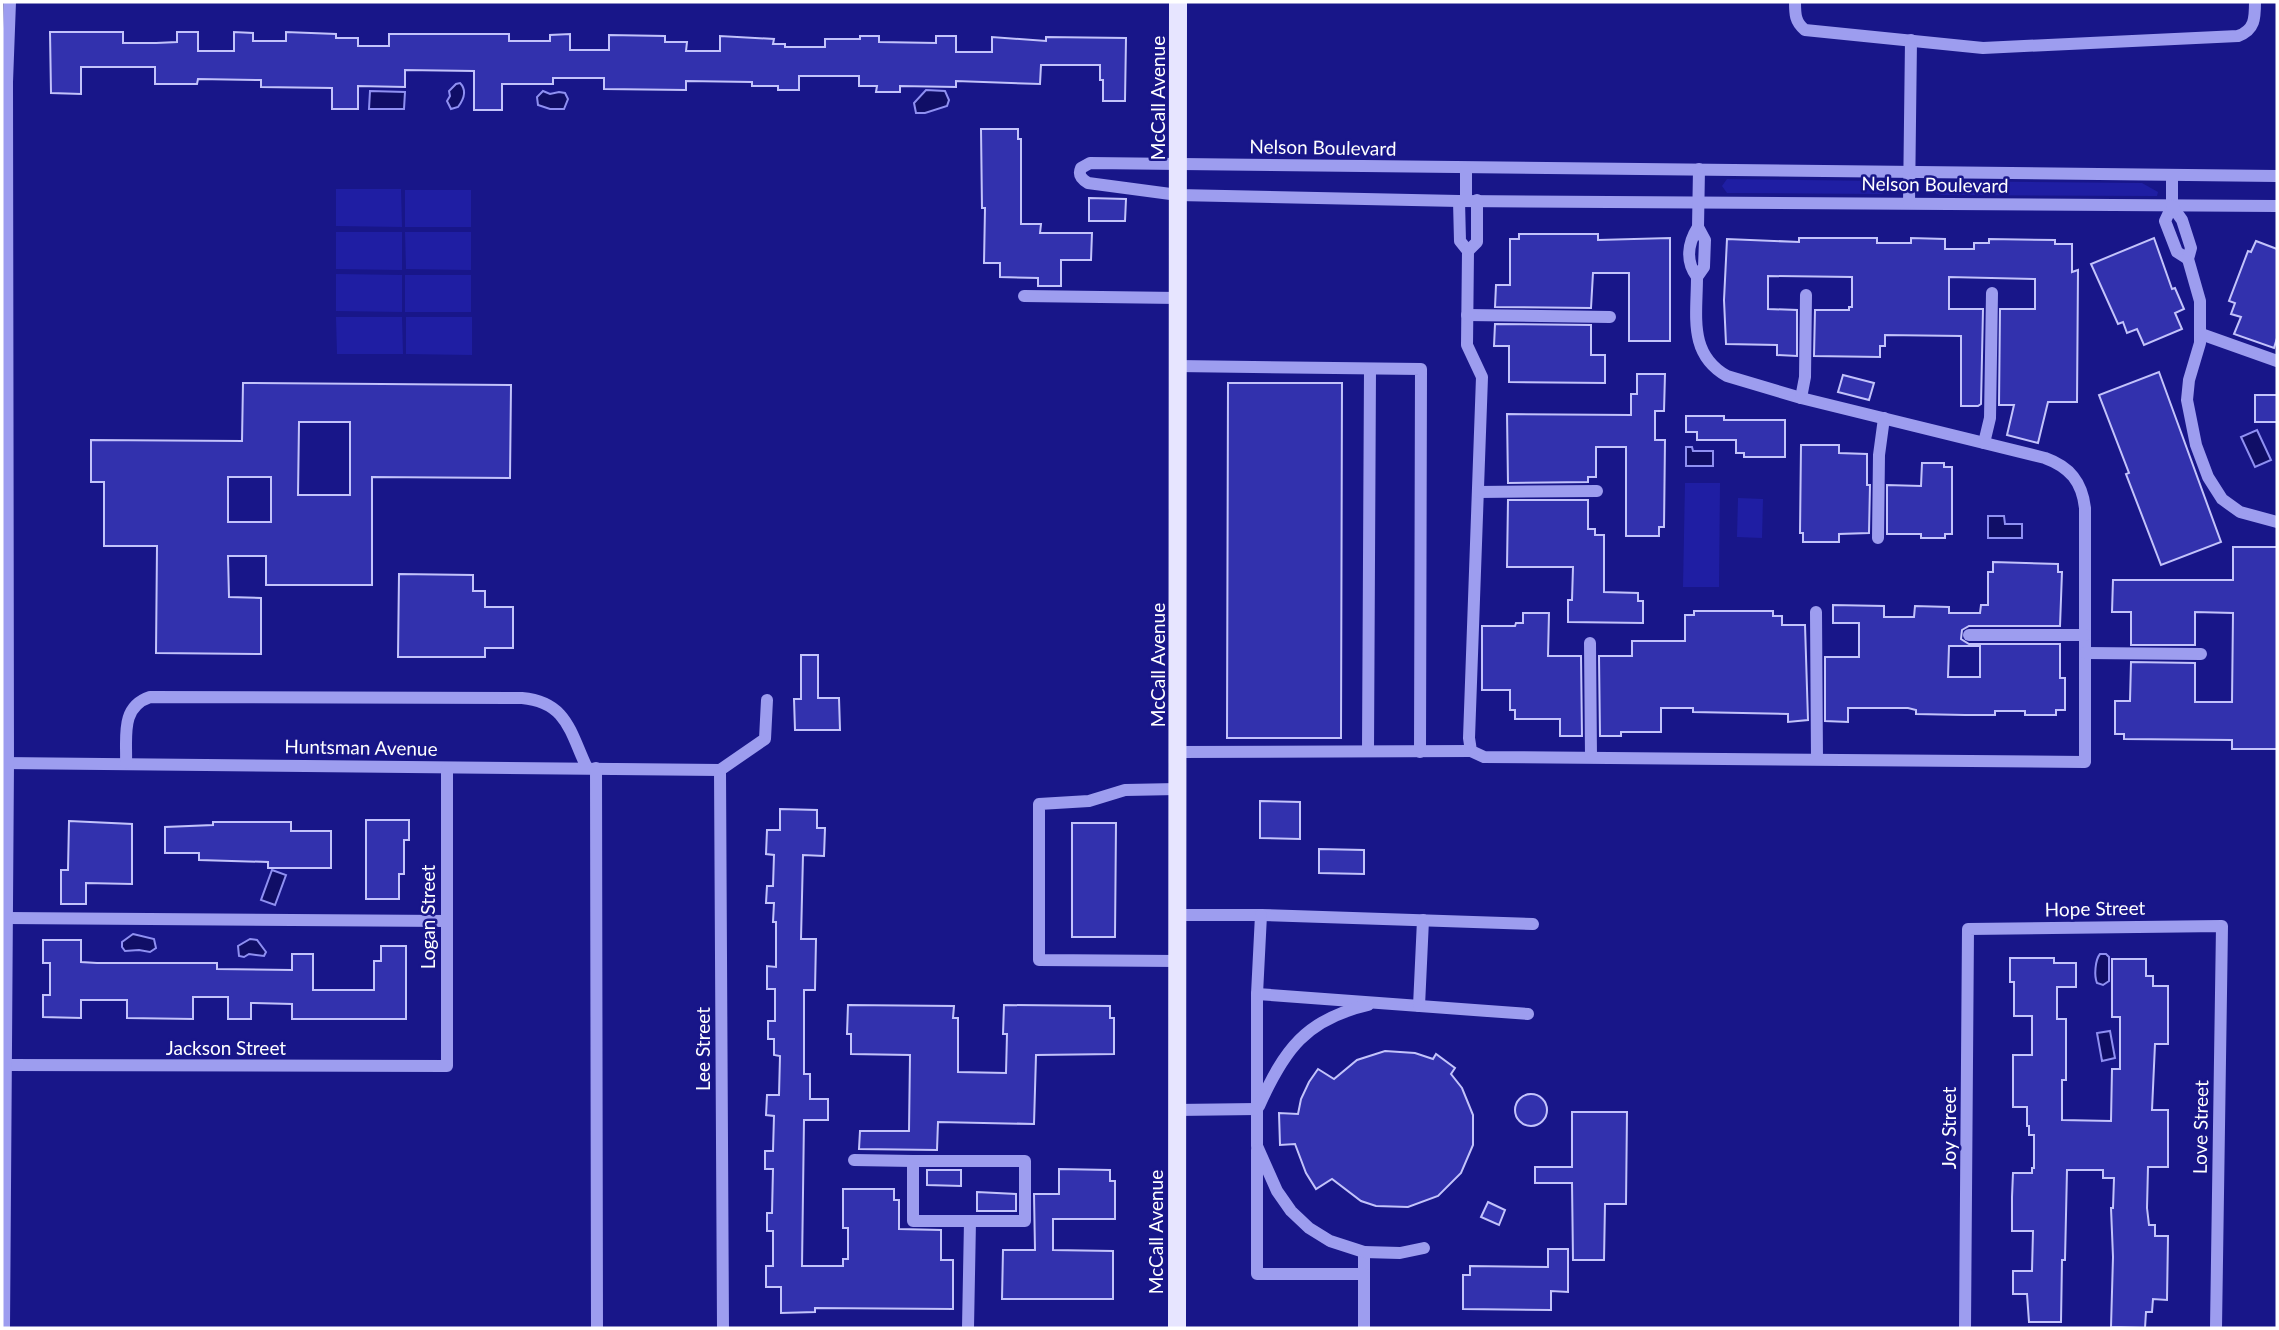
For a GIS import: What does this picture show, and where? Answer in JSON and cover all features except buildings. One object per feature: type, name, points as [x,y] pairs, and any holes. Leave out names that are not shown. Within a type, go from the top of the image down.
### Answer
[{"type":"main road","name":"McCall Avenue","points":[[1177,1328],[1178,2]]},
{"type":"street","points":[[4,1328],[4,342],[10,2]]},
{"type":"street","points":[[1795,2],[1796,18],[1805,30],[1959,46],[2009,48],[2238,36],[2252,28],[2255,8]]},
{"type":"street","points":[[1909,203],[1911,40]]},
{"type":"street","name":"Nelson Boulevard","points":[[2277,176],[1090,163],[1084,165],[1079,172],[1088,183],[1178,195],[1467,201],[2277,206]]},
{"type":"street","points":[[1466,168],[1467,201],[1460,241],[1468,251],[1467,345],[1482,377],[1469,737],[1471,751]]},
{"type":"street","points":[[1178,752],[1471,751],[1485,757],[2085,762],[2085,508],[2081,487],[2069,470],[2059,463],[1801,398],[1718,371],[1705,358],[1697,333],[1696,277],[1689,266],[1690,240],[1698,227],[1699,169]]},
{"type":"street","points":[[2172,175],[2172,206],[2165,221],[2177,252],[2189,259],[2200,301],[2201,334],[2189,380],[2187,400],[2191,429],[2202,464],[2215,489],[2240,512],[2277,522]]},
{"type":"street","points":[[1984,443],[1990,418],[1992,293]]},
{"type":"street","points":[[1801,398],[1805,377],[1806,295]]},
{"type":"street","points":[[1024,296],[1178,298]]},
{"type":"street","points":[[1467,315],[1610,317]]},
{"type":"street","points":[[2201,334],[2277,361]]},
{"type":"street","points":[[1177,366],[1421,369],[1420,752]]},
{"type":"street","points":[[1368,751],[1370,369]]},
{"type":"street","points":[[1878,538],[1879,455],[1884,418]]},
{"type":"street","points":[[1478,492],[1597,491]]},
{"type":"street","points":[[1816,612],[1817,759]]},
{"type":"street","points":[[1969,635],[2085,635]]},
{"type":"street","points":[[1590,643],[1591,757]]},
{"type":"street","points":[[2085,653],[2201,654]]},
{"type":"street","points":[[126,763],[128,716],[137,704],[150,697],[522,698],[546,702],[563,716],[592,768],[597,1328]]},
{"type":"street","points":[[720,770],[765,739],[767,700]]},
{"type":"street","name":"Huntsman Avenue","points":[[5,763],[720,770]]},
{"type":"street","name":"Logan Street","points":[[447,768],[447,1066]]},
{"type":"street","name":"Lee Street","points":[[720,770],[723,1328]]},
{"type":"street","points":[[1176,961],[1038,960],[1038,804],[1089,801],[1125,790],[1177,789]]},
{"type":"street","points":[[1177,915],[1261,915],[1533,924]]},
{"type":"street","points":[[1261,915],[1257,994],[1257,1274],[1364,1274]]},
{"type":"street","points":[[6,918],[446,921]]},
{"type":"street","points":[[1419,1006],[1423,920]]},
{"type":"street","name":"Hope Street","points":[[1968,929],[2222,926]]},
{"type":"street","name":"Love Street","points":[[2216,1328],[2222,926]]},
{"type":"street","name":"Joy Street","points":[[1965,1328],[1968,929]]},
{"type":"street","points":[[1257,994],[1528,1014]]},
{"type":"street","points":[[1257,1109],[1273,1074],[1303,1035],[1323,1020],[1346,1010],[1394,1004]]},
{"type":"street","name":"Jackson Street","points":[[5,1066],[447,1066]]},
{"type":"street","points":[[1176,1110],[1257,1109]]},
{"type":"street","points":[[1256,1146],[1277,1191],[1291,1211],[1309,1228],[1330,1241],[1364,1252],[1400,1253],[1424,1248]]},
{"type":"street","points":[[854,1160],[1025,1161],[1025,1221],[913,1221],[913,1161]]},
{"type":"street","points":[[968,1328],[970,1221]]},
{"type":"street","points":[[1364,1252],[1364,1328]]},
{"type":"shaded area","points":[[460,83],[464,92],[463,98],[458,107],[451,109],[447,101],[449,91]]},
{"type":"shaded area","points":[[926,90],[945,91],[949,100],[947,106],[916,113],[914,103]]},
{"type":"shaded area","points":[[370,91],[405,92],[404,109],[369,109]]},
{"type":"shaded area","points":[[543,91],[550,94],[565,93],[568,99],[564,109],[550,109],[538,105],[537,97]]},
{"type":"shaded area","points":[[1727,179],[1882,181],[1888,187],[1882,194],[1727,193],[1722,186]]},
{"type":"shaded area","points":[[1938,181],[2142,183],[2158,192],[2157,196],[1941,195],[1935,193],[1933,188]]},
{"type":"shaded area","points":[[336,189],[401,189],[402,227],[336,226]]},
{"type":"shaded area","points":[[405,190],[471,190],[471,227],[405,227]]},
{"type":"shaded area","points":[[336,232],[402,232],[402,270],[336,269]]},
{"type":"shaded area","points":[[405,232],[471,232],[471,270],[406,269]]},
{"type":"shaded area","points":[[336,274],[402,275],[402,312],[336,311]]},
{"type":"shaded area","points":[[405,275],[471,275],[471,312],[405,312]]},
{"type":"shaded area","points":[[336,317],[402,317],[403,354],[337,354]]},
{"type":"shaded area","points":[[406,317],[472,317],[472,355],[406,354]]},
{"type":"shaded area","points":[[2257,430],[2271,460],[2255,467],[2241,437]]},
{"type":"shaded area","points":[[1686,447],[1692,447],[1693,451],[1713,451],[1713,466],[1686,466]]},
{"type":"shaded area","points":[[1685,483],[1720,483],[1719,587],[1683,587]]},
{"type":"shaded area","points":[[1738,498],[1763,499],[1762,538],[1737,537]]},
{"type":"shaded area","points":[[1988,516],[2004,516],[2005,524],[2022,524],[2022,538],[1988,538]]},
{"type":"shaded area","points":[[272,870],[286,875],[275,905],[261,900]]},
{"type":"shaded area","points":[[133,934],[154,939],[156,948],[150,952],[125,951],[122,942]]},
{"type":"shaded area","points":[[250,939],[257,940],[266,952],[264,956],[239,956],[238,946]]},
{"type":"shaded area","points":[[2100,954],[2109,957],[2109,981],[2103,985],[2097,983],[2096,976],[2096,964]]},
{"type":"shaded area","points":[[2110,1031],[2115,1058],[2102,1061],[2097,1033]]}]
